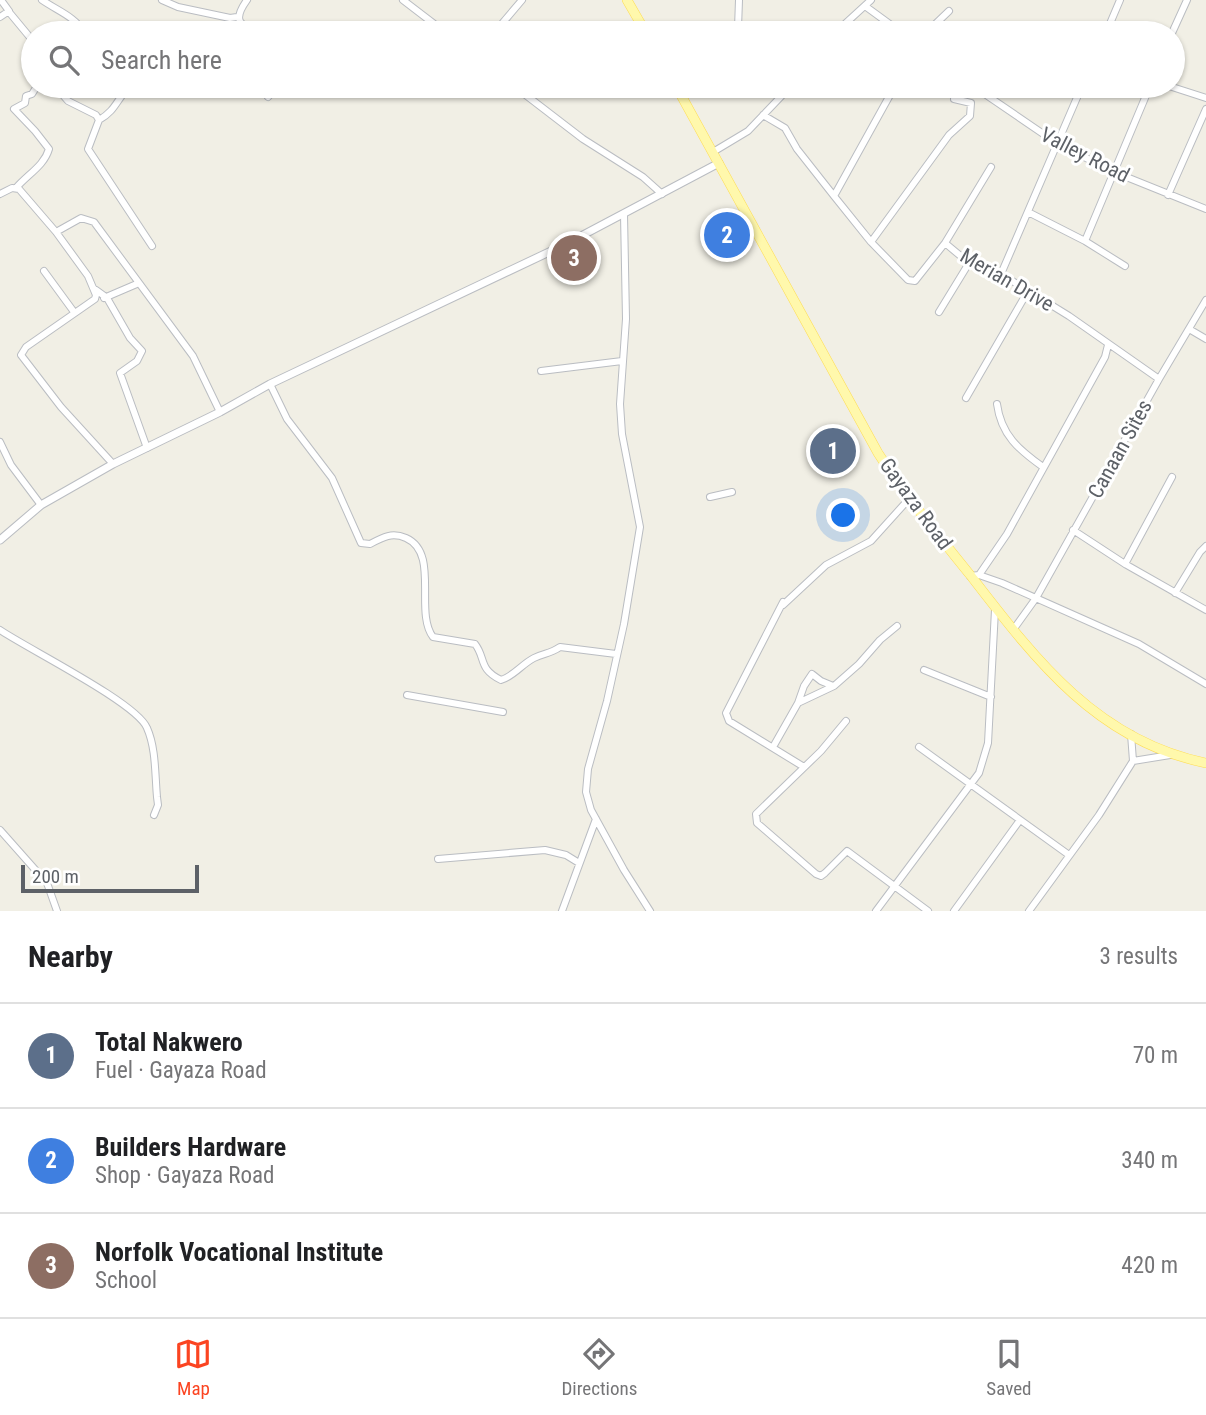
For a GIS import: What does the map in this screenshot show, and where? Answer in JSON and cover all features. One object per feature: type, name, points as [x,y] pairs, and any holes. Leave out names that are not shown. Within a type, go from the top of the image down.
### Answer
[{"type":"main road","points":[[627,0],[639,21]]},
{"type":"main road","name":"Gayaza Road","points":[[683,98],[878,453],[908,500],[975,575],[995,610],[1064,687],[1102,719],[1170,755],[1206,763]]},
{"type":"street","points":[[1,0],[21,26]]},
{"type":"street","points":[[42,0],[76,21]]},
{"type":"street","points":[[162,0],[230,18],[237,16],[247,0]]},
{"type":"street","points":[[403,0],[430,21]]},
{"type":"street","points":[[504,21],[522,0]]},
{"type":"street","points":[[738,21],[739,0]]},
{"type":"street","points":[[1111,21],[1120,0]]},
{"type":"street","points":[[1177,21],[1187,0]]},
{"type":"street","points":[[848,21],[868,3],[888,21]]},
{"type":"street","points":[[939,21],[949,11]]},
{"type":"street","points":[[0,17],[9,12]]},
{"type":"street","points":[[237,16],[241,21]]},
{"type":"street","points":[[1185,91],[1206,97]]},
{"type":"street","points":[[0,194],[16,188],[45,162],[49,149],[14,109],[25,103],[26,98]]},
{"type":"street","points":[[66,98],[96,115],[99,120]]},
{"type":"street","points":[[120,98],[110,114],[99,120],[88,149],[152,246]]},
{"type":"street","points":[[530,98],[583,139],[643,177],[662,194]]},
{"type":"street","points":[[713,152],[748,131],[779,98]]},
{"type":"street","points":[[834,196],[888,98]]},
{"type":"street","points":[[871,242],[949,135],[971,116],[971,103],[955,98]]},
{"type":"street","name":"Valley Road","points":[[990,98],[1058,144],[1114,172],[1206,209]]},
{"type":"street","points":[[1001,274],[1077,98]]},
{"type":"street","points":[[1085,242],[1145,98]]},
{"type":"street","points":[[1168,195],[1206,109]]},
{"type":"street","name":"Merian Drive","points":[[763,115],[785,128],[797,149],[871,242],[911,282],[915,281],[945,243],[969,263],[1001,274],[1088,329],[1159,379]]},
{"type":"street","points":[[0,540],[41,505],[113,464],[220,412],[270,384],[424,313],[624,214],[719,163]]},
{"type":"street","points":[[945,243],[991,167]]},
{"type":"street","points":[[16,188],[23,192],[56,232],[95,289],[107,298],[130,338],[142,351],[137,362],[120,373],[147,448]]},
{"type":"street","points":[[1028,212],[1125,266]]},
{"type":"street","points":[[624,214],[626,319],[620,404],[622,434],[640,527],[624,624],[586,783],[587,801],[596,820],[650,911]]},
{"type":"street","points":[[56,232],[81,218],[93,222],[193,356],[220,412]]},
{"type":"street","points":[[939,312],[969,263]]},
{"type":"street","points":[[44,271],[74,312]]},
{"type":"street","points":[[113,464],[61,407],[20,355],[26,347],[95,299],[107,298],[139,282]]},
{"type":"street","points":[[95,289],[95,299]]},
{"type":"street","points":[[966,398],[1028,291]]},
{"type":"street","name":"Canaan Sites","points":[[1013,630],[1036,598],[1206,300]]},
{"type":"street","points":[[1189,329],[1206,339]]},
{"type":"street","points":[[1108,345],[1105,357],[1007,534],[975,575],[1002,583],[1139,644],[1206,684]]},
{"type":"street","points":[[541,371],[622,361]]},
{"type":"street","points":[[270,384],[287,419],[332,478],[361,543],[370,544],[382,536],[395,536],[411,541],[419,548],[423,563],[426,621],[433,637],[475,643],[479,648],[482,663],[502,680],[510,677],[532,659],[551,654],[561,647],[616,654]]},
{"type":"street","points":[[997,404],[999,420],[1009,439],[1043,467]]},
{"type":"street","points":[[0,442],[11,465],[41,505]]},
{"type":"street","points":[[1125,564],[1172,477]]},
{"type":"street","points":[[710,497],[732,492]]},
{"type":"street","points":[[804,767],[729,721],[726,713],[783,604],[827,565],[871,541],[908,500]]},
{"type":"street","points":[[1073,530],[1125,564],[1206,610]]},
{"type":"street","points":[[1175,593],[1199,552],[1206,546]]},
{"type":"street","points":[[876,911],[979,773],[988,743],[995,610]]},
{"type":"street","points":[[798,703],[834,686],[897,626]]},
{"type":"street","points":[[0,630],[97,687],[146,724],[150,735],[158,805],[154,815]]},
{"type":"street","points":[[924,670],[991,696]]},
{"type":"street","points":[[773,747],[812,674],[834,686]]},
{"type":"street","points":[[407,695],[503,712]]},
{"type":"street","points":[[846,721],[756,814],[757,822],[816,874],[825,873],[847,851],[928,911]]},
{"type":"street","points":[[1043,911],[1032,908],[1099,815],[1133,761],[1131,734]]},
{"type":"street","points":[[919,747],[1069,855]]},
{"type":"street","points":[[1133,761],[1170,755]]},
{"type":"street","points":[[562,911],[596,820]]},
{"type":"street","points":[[954,911],[1020,820]]},
{"type":"street","points":[[0,830],[47,883],[57,911]]},
{"type":"street","points":[[438,859],[545,850],[566,855],[579,863]]},
{"type":"place","name":"Builders Hardware","points":[[727,235]]},
{"type":"place","name":"Norfolk Vocational Institute","points":[[574,258]]},
{"type":"place","name":"Total Nakwero","points":[[833,451]]}]
